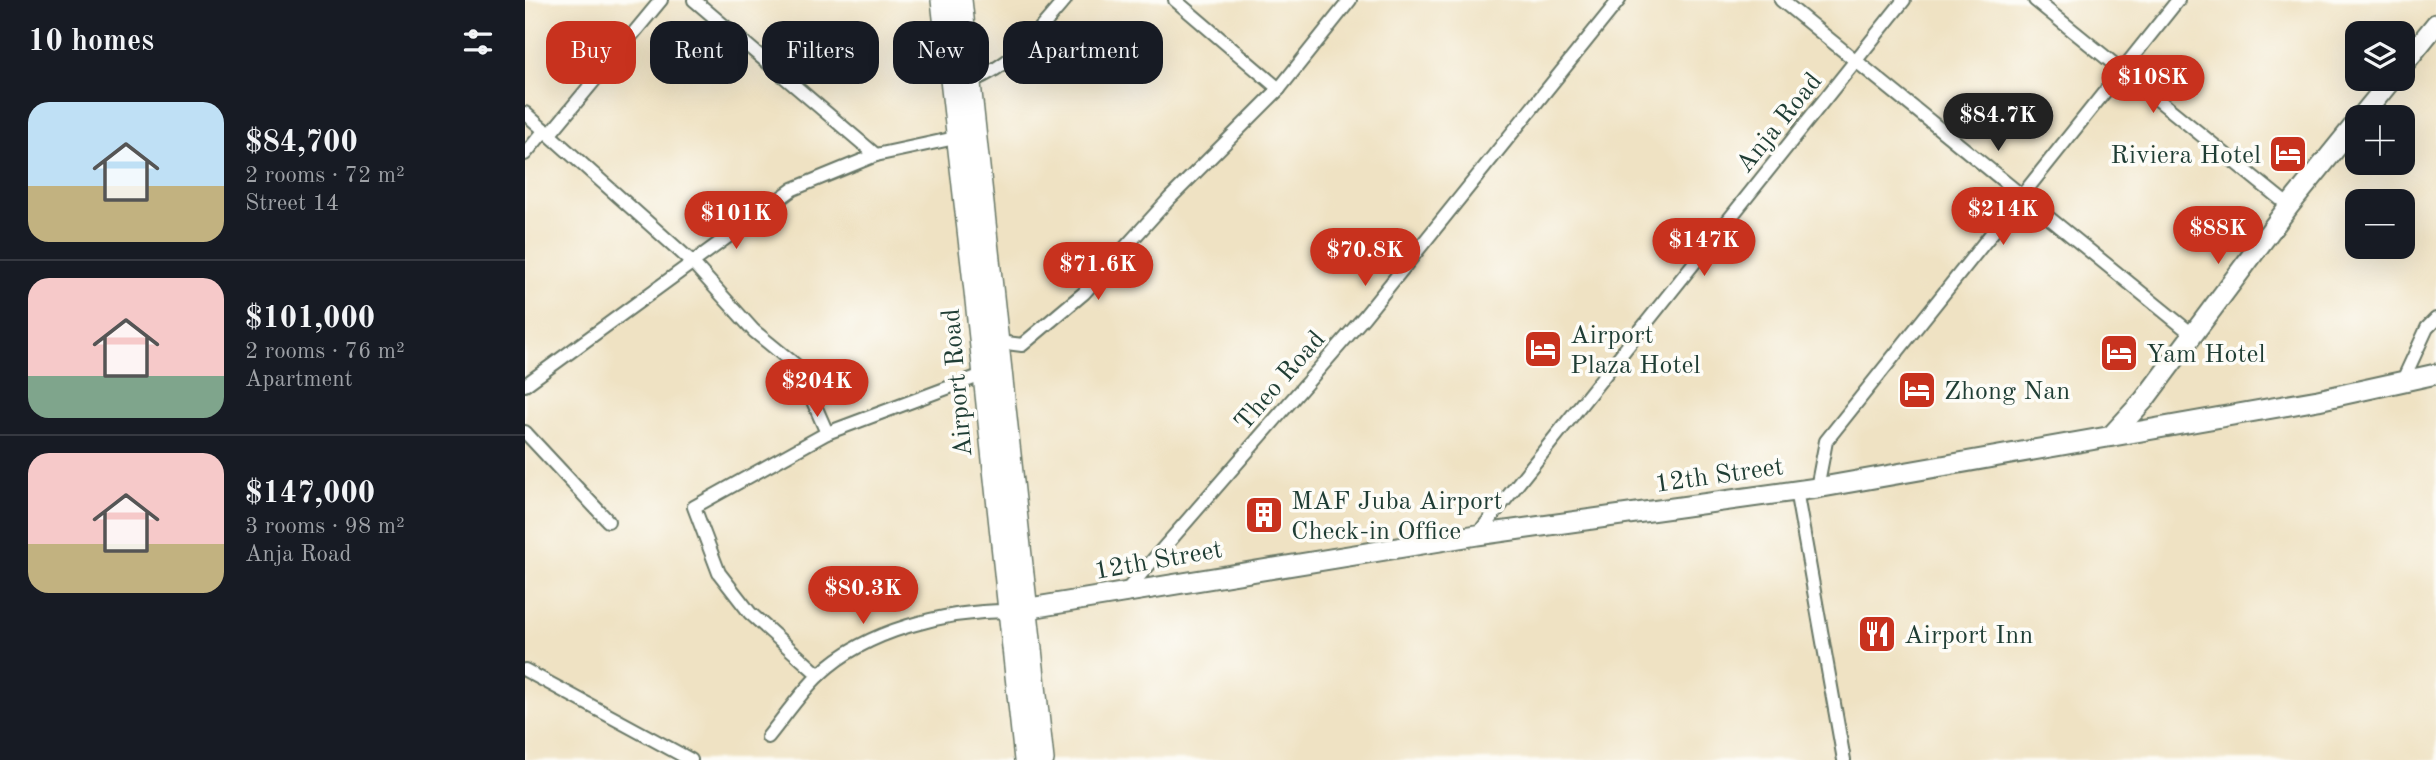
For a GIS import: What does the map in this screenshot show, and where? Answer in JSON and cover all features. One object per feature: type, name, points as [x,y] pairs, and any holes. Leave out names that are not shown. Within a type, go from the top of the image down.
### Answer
[{"type":"main road","name":"Airport Road","points":[[943,0],[960,137],[982,374],[1017,611],[1043,760]]},
{"type":"main road","name":"Airport Road","points":[[961,0],[964,21]]},
{"type":"main road","name":"Airport Road","points":[[972,84],[999,342],[1025,760]]},
{"type":"street","points":[[525,153],[548,132],[661,0]]},
{"type":"street","points":[[694,0],[876,155]]},
{"type":"street","points":[[989,74],[1015,57],[1065,0]]},
{"type":"street","points":[[1175,0],[1279,89]]},
{"type":"street","points":[[999,342],[1022,345],[1084,293],[1169,200],[1279,89],[1350,0]]},
{"type":"street","name":"Theo Road","points":[[1127,590],[1364,317],[1619,0]]},
{"type":"street","points":[[1779,0],[1857,59],[2192,334]]},
{"type":"street","name":"Anja Road","points":[[1478,535],[1904,0]]},
{"type":"street","points":[[2035,0],[2289,206]]},
{"type":"street","points":[[1817,488],[1826,441],[2178,0]]},
{"type":"street","points":[[2415,50],[2436,24]]},
{"type":"street","points":[[2371,105],[2382,91]]},
{"type":"street","points":[[525,113],[691,261],[754,331],[798,367],[827,433]]},
{"type":"street","points":[[525,385],[793,189],[876,155],[960,137]]},
{"type":"street","points":[[2111,436],[2144,400],[2289,206],[2345,137]]},
{"type":"street","points":[[2403,380],[2427,328],[2436,319]]},
{"type":"street","points":[[819,675],[750,613],[719,573],[693,510],[696,503],[827,433],[982,374]]},
{"type":"street","name":"12th Street","points":[[1017,611],[1127,590],[1478,535],[1817,488],[2318,400],[2436,374]]},
{"type":"street","points":[[525,432],[608,521]]},
{"type":"street","points":[[1795,489],[1844,760]]},
{"type":"street","points":[[768,737],[819,675],[856,646],[908,628],[962,614],[1017,611]]},
{"type":"street","points":[[525,670],[691,760]]},
{"type":"place","name":"Riviera Hotel","points":[[2288,154]]},
{"type":"place","name":"Airport Plaza Hotel","points":[[1543,349]]},
{"type":"place","name":"Yam Hotel","points":[[2119,353]]},
{"type":"place","name":"Zhong Nan","points":[[1917,390]]},
{"type":"place","name":"MAF Juba Airport Check-in Office","points":[[1264,515]]},
{"type":"place","name":"Airport Inn","points":[[1877,634]]}]
